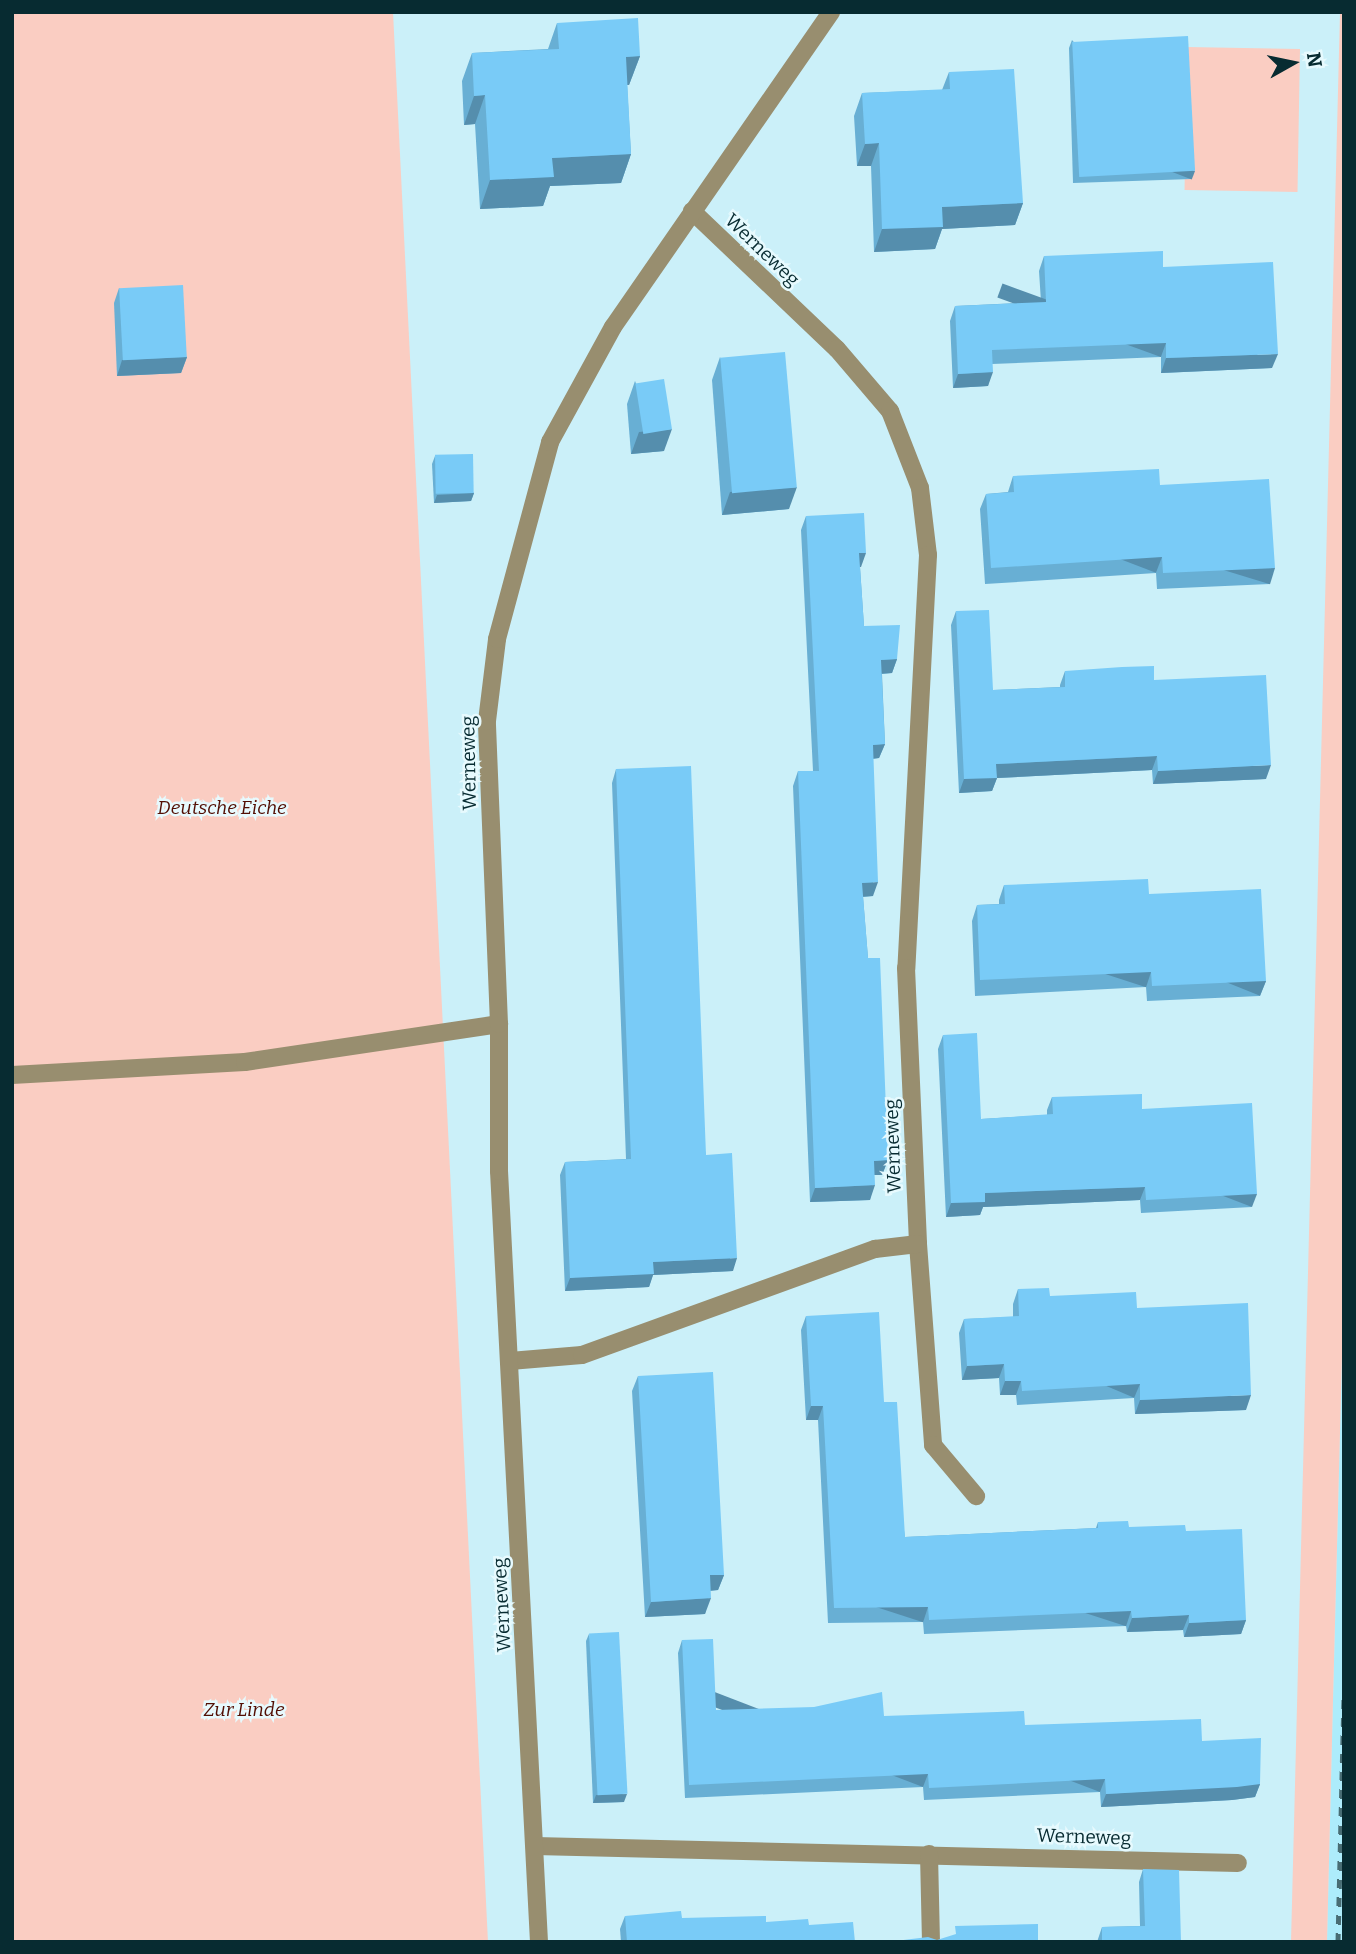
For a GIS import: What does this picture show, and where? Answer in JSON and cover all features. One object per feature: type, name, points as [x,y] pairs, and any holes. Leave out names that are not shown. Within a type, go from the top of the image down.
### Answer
[{"type":"street","name":"Werneweg","points":[[539,1942],[499,1171],[499,1024],[487,721],[497,639],[513,568],[550,442],[613,327],[831,12]]},
{"type":"street","name":"Werneweg","points":[[692,211],[837,349],[890,411],[920,488],[928,555],[906,968],[918,1244],[933,1445],[975,1496]]},
{"type":"street","points":[[12,1075],[245,1062],[499,1024]]},
{"type":"street","points":[[510,1362],[582,1355],[875,1249],[918,1244]]},
{"type":"street","name":"Werneweg","points":[[534,1846],[1238,1863]]},
{"type":"street","points":[[929,1854],[931,1942]]},
{"type":"shaded area","points":[[1344,1281],[1344,1942],[1327,1942],[1333,1700]]},
{"type":"green space","points":[[12,12],[393,12],[488,1942],[12,1942]]},
{"type":"green space","points":[[1340,12],[1344,12],[1344,1280],[1327,1942],[1291,1942]]},
{"type":"green space","points":[[1187,47],[1300,49],[1298,192],[1185,190]]},
{"type":"building","points":[[638,18],[640,56],[626,57],[631,154],[552,158],[554,177],[490,180],[485,95],[474,96],[472,53],[559,49],[557,23]]},
{"type":"building","points":[[1188,36],[1195,171],[1079,177],[1072,42]]},
{"type":"building","points":[[1014,69],[1023,203],[942,207],[943,227],[882,229],[879,143],[865,144],[862,93],[950,89],[949,72]]},
{"type":"building","points":[[1163,251],[1163,267],[1273,262],[1278,354],[1166,358],[1166,343],[992,350],[993,372],[958,374],[955,306],[1046,302],[1044,256]]},
{"type":"building","points":[[183,285],[187,357],[123,360],[119,288]]},
{"type":"building","points":[[785,352],[797,487],[732,493],[720,358]]},
{"type":"building","points":[[664,379],[672,429],[643,434],[635,384]]},
{"type":"building","points":[[473,454],[474,493],[436,494],[435,455]]},
{"type":"building","points":[[1159,469],[1160,485],[1269,479],[1275,568],[1163,573],[1162,557],[991,568],[986,494],[1014,492],[1013,476]]},
{"type":"building","points":[[864,513],[866,553],[859,553],[864,626],[900,625],[897,659],[881,660],[885,744],[873,745],[878,882],[862,883],[868,958],[880,958],[888,1160],[874,1161],[875,1185],[815,1188],[798,771],[819,771],[806,516]]},
{"type":"building","points":[[989,610],[993,690],[1065,687],[1065,671],[1122,667],[1154,666],[1154,680],[1266,675],[1271,765],[1158,771],[1157,756],[996,764],[997,778],[964,779],[956,611]]},
{"type":"building","points":[[691,766],[706,1155],[732,1153],[737,1258],[653,1262],[654,1274],[570,1278],[565,1162],[631,1159],[616,769]]},
{"type":"building","points":[[1148,879],[1149,894],[1261,889],[1266,981],[1152,986],[1151,972],[980,980],[977,905],[1005,904],[1004,885]]},
{"type":"building","points":[[977,1033],[981,1119],[1053,1114],[1052,1097],[1142,1094],[1142,1109],[1252,1103],[1257,1194],[1146,1200],[1145,1187],[985,1193],[985,1202],[951,1203],[943,1035]]},
{"type":"building","points":[[1049,1288],[1050,1296],[1136,1292],[1137,1308],[1248,1303],[1251,1395],[1140,1400],[1140,1384],[1022,1391],[1021,1381],[1005,1381],[1004,1364],[967,1366],[964,1319],[1019,1316],[1018,1289]]},
{"type":"building","points":[[879,1312],[884,1402],[897,1402],[905,1537],[1098,1528],[1098,1522],[1128,1521],[1129,1527],[1185,1525],[1186,1531],[1242,1529],[1246,1620],[1189,1623],[1189,1615],[1132,1618],[1131,1611],[929,1620],[928,1607],[834,1608],[823,1406],[811,1406],[806,1316]]},
{"type":"building","points":[[713,1372],[724,1575],[710,1575],[711,1598],[651,1602],[638,1376]]},
{"type":"building","points":[[619,1632],[627,1794],[598,1795],[589,1634]]},
{"type":"building","points":[[713,1639],[716,1710],[814,1707],[882,1692],[884,1716],[1024,1711],[1025,1725],[1201,1719],[1202,1741],[1261,1738],[1260,1784],[1106,1794],[1105,1779],[929,1788],[928,1774],[689,1785],[682,1640]]},
{"type":"building","points":[[1143,1869],[1179,1870],[1181,1942],[1102,1942],[1102,1927],[1145,1926]]},
{"type":"building","points":[[681,1911],[682,1918],[766,1916],[766,1922],[808,1919],[809,1925],[853,1922],[855,1942],[627,1942],[625,1916]]},
{"type":"building","points":[[1038,1924],[1038,1942],[887,1942],[928,1937],[937,1940],[956,1934],[955,1926]]},
{"type":"railway","points":[[1338,1942],[1344,1695]]},
{"type":"park label","name":"Deutsche Eiche","points":[[222,808]]},
{"type":"park label","name":"Zur Linde","points":[[244,1710]]}]
